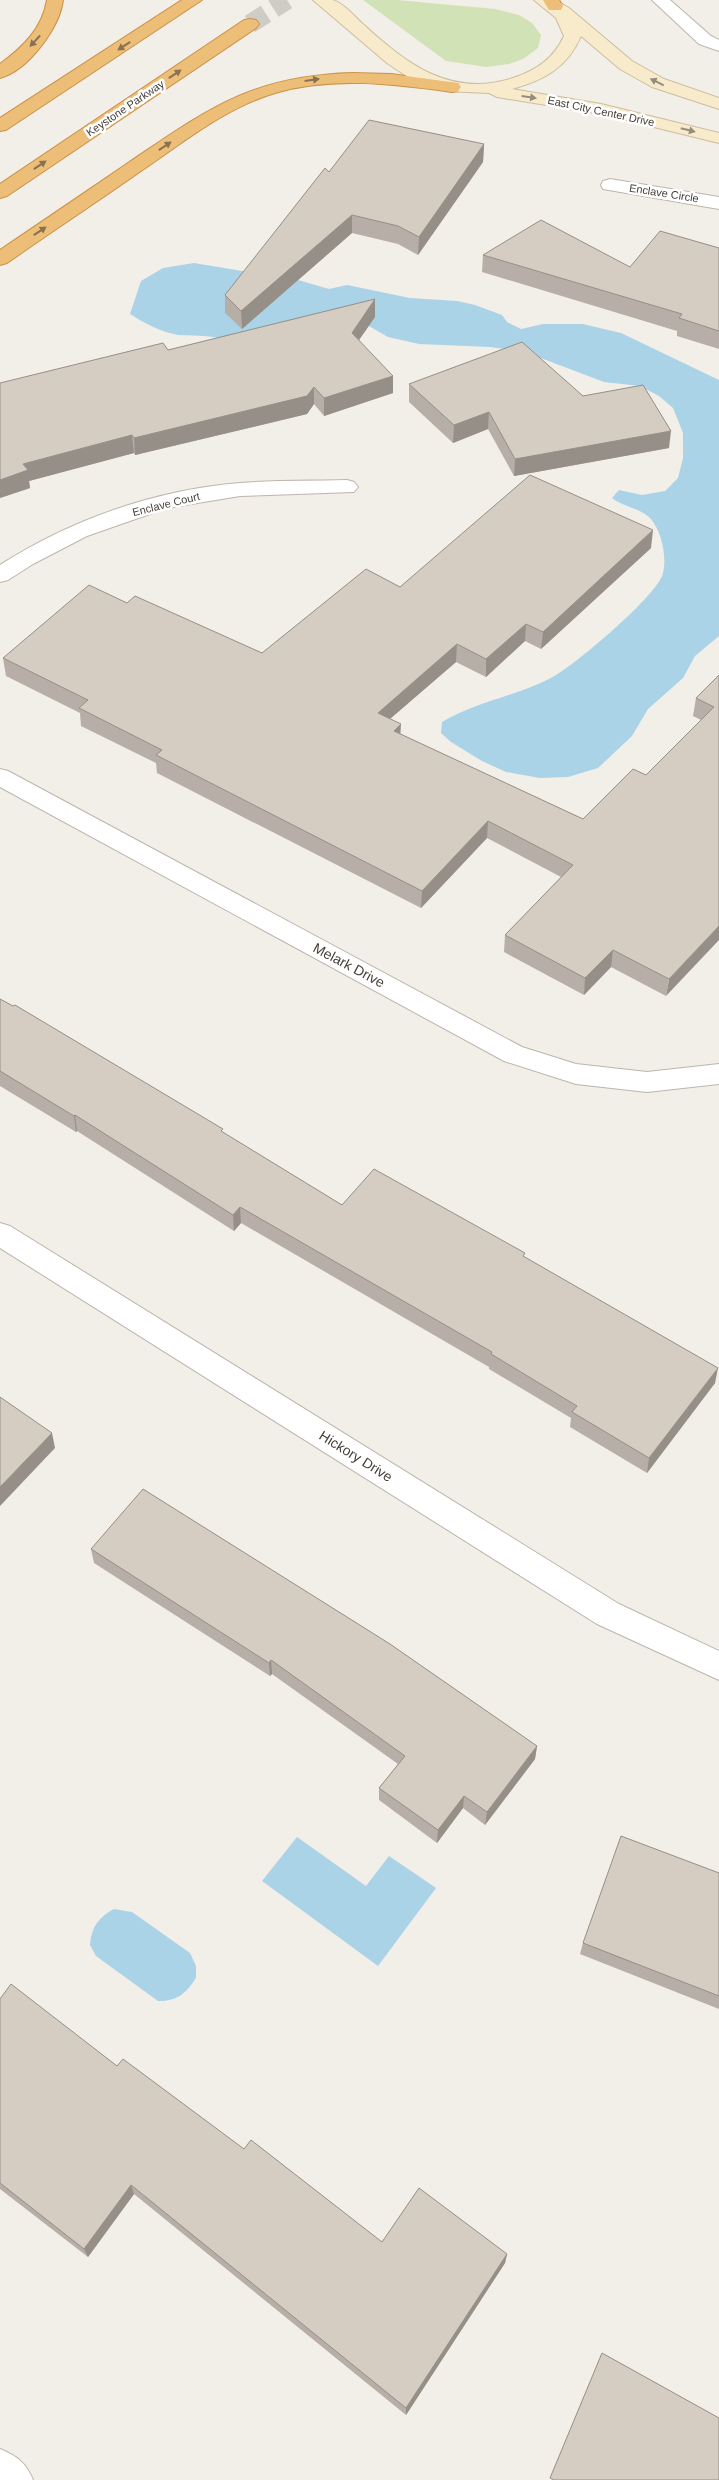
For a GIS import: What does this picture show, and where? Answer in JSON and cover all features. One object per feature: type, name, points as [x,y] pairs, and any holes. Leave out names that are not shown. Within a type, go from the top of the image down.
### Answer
[{"type":"highway","points":[[0,72],[42,33],[53,14],[55,0]]},
{"type":"highway","points":[[0,126],[194,0]]},
{"type":"highway","name":"Keystone Parkway","points":[[0,192],[250,24]]},
{"type":"highway","points":[[0,259],[186,132],[221,109],[244,98],[290,84],[337,77],[381,77],[452,87]]},
{"type":"street","points":[[321,0],[348,19],[402,67],[452,87],[481,90],[516,83],[552,67],[563,56],[573,36],[569,23],[552,4]]},
{"type":"street","points":[[660,0],[705,40],[719,46]]},
{"type":"street","points":[[552,4],[626,65],[658,83],[719,104]]},
{"type":"street","name":"East City Center Drive","points":[[481,90],[601,109],[719,138]]},
{"type":"street","name":"Enclave Circle","points":[[610,184],[719,203]]},
{"type":"street","name":"Enclave Court","points":[[0,575],[30,554],[82,529],[152,505],[226,491],[346,487]]},
{"type":"street","name":"Melark Drive","points":[[0,777],[513,1054],[576,1074],[647,1082],[719,1074]]},
{"type":"street","name":"Hickory Drive","points":[[0,1234],[608,1614],[719,1666]]},
{"type":"street","points":[[0,2468],[14,2480]]},
{"type":"green space","points":[[363,0],[397,0],[495,9],[519,15],[532,23],[541,35],[538,48],[523,59],[509,64],[487,67],[446,61]]},
{"type":"water","points":[[194,263],[298,280],[329,289],[347,285],[410,298],[457,301],[475,305],[502,315],[507,322],[521,329],[543,324],[583,324],[621,333],[719,380],[719,636],[695,656],[683,678],[648,709],[632,736],[598,768],[568,777],[540,778],[506,772],[482,761],[451,742],[441,733],[442,722],[468,709],[524,690],[551,678],[594,647],[629,616],[655,587],[664,570],[663,547],[658,531],[647,515],[612,498],[619,490],[642,495],[665,491],[678,478],[683,458],[683,433],[673,408],[659,396],[640,386],[604,382],[525,352],[490,347],[419,344],[388,337],[353,317],[219,338],[172,334],[153,327],[130,314],[141,281],[163,268]]},
{"type":"water","points":[[297,1837],[366,1886],[389,1856],[436,1888],[378,1966],[262,1881]]},
{"type":"water","points":[[114,1909],[132,1912],[190,1953],[196,1966],[196,1978],[185,1992],[171,2000],[158,2001],[96,1956],[90,1945],[92,1933],[100,1919]]},
{"type":"building","points":[[369,120],[484,144],[419,237],[398,226],[352,215],[241,311],[225,295],[325,168],[329,172]]},
{"type":"building","points":[[541,220],[630,267],[660,231],[719,248],[719,331],[679,318],[682,314],[483,255]]},
{"type":"building","points":[[375,299],[352,333],[393,376],[324,398],[314,387],[307,396],[134,438],[132,435],[23,464],[28,470],[0,480],[0,383],[163,343],[168,350]]},
{"type":"building","points":[[522,342],[583,396],[643,385],[671,431],[515,459],[489,412],[454,425],[409,384]]},
{"type":"building","points":[[530,475],[653,530],[543,632],[526,624],[486,659],[457,644],[378,713],[401,724],[394,731],[583,819],[633,769],[646,775],[714,707],[696,698],[719,675],[719,926],[669,979],[613,950],[585,978],[505,935],[573,865],[488,821],[422,891],[156,755],[162,750],[79,708],[88,700],[3,658],[89,585],[127,603],[135,596],[262,653],[366,569],[400,587]]},
{"type":"building","points":[[0,999],[13,1006],[15,1005],[223,1129],[221,1131],[342,1205],[374,1169],[525,1253],[523,1256],[718,1368],[649,1458],[572,1412],[577,1406],[491,1354],[492,1352],[240,1207],[233,1215],[75,1115],[0,1071]]},
{"type":"building","points":[[0,1397],[52,1433],[0,1487]]},
{"type":"building","points":[[143,1489],[390,1644],[537,1746],[487,1812],[464,1796],[438,1830],[379,1788],[405,1756],[271,1660],[269,1663],[91,1549]]},
{"type":"building","points":[[621,1836],[719,1873],[719,1996],[583,1943]]},
{"type":"building","points":[[11,1984],[117,2066],[123,2059],[244,2149],[251,2140],[382,2242],[419,2188],[507,2254],[406,2408],[131,2185],[84,2249],[0,2183],[0,1999]]},
{"type":"building","points":[[602,2353],[719,2418],[719,2480],[554,2480],[550,2478]]},
{"type":"tunnel","points":[[250,24],[287,0]]}]
